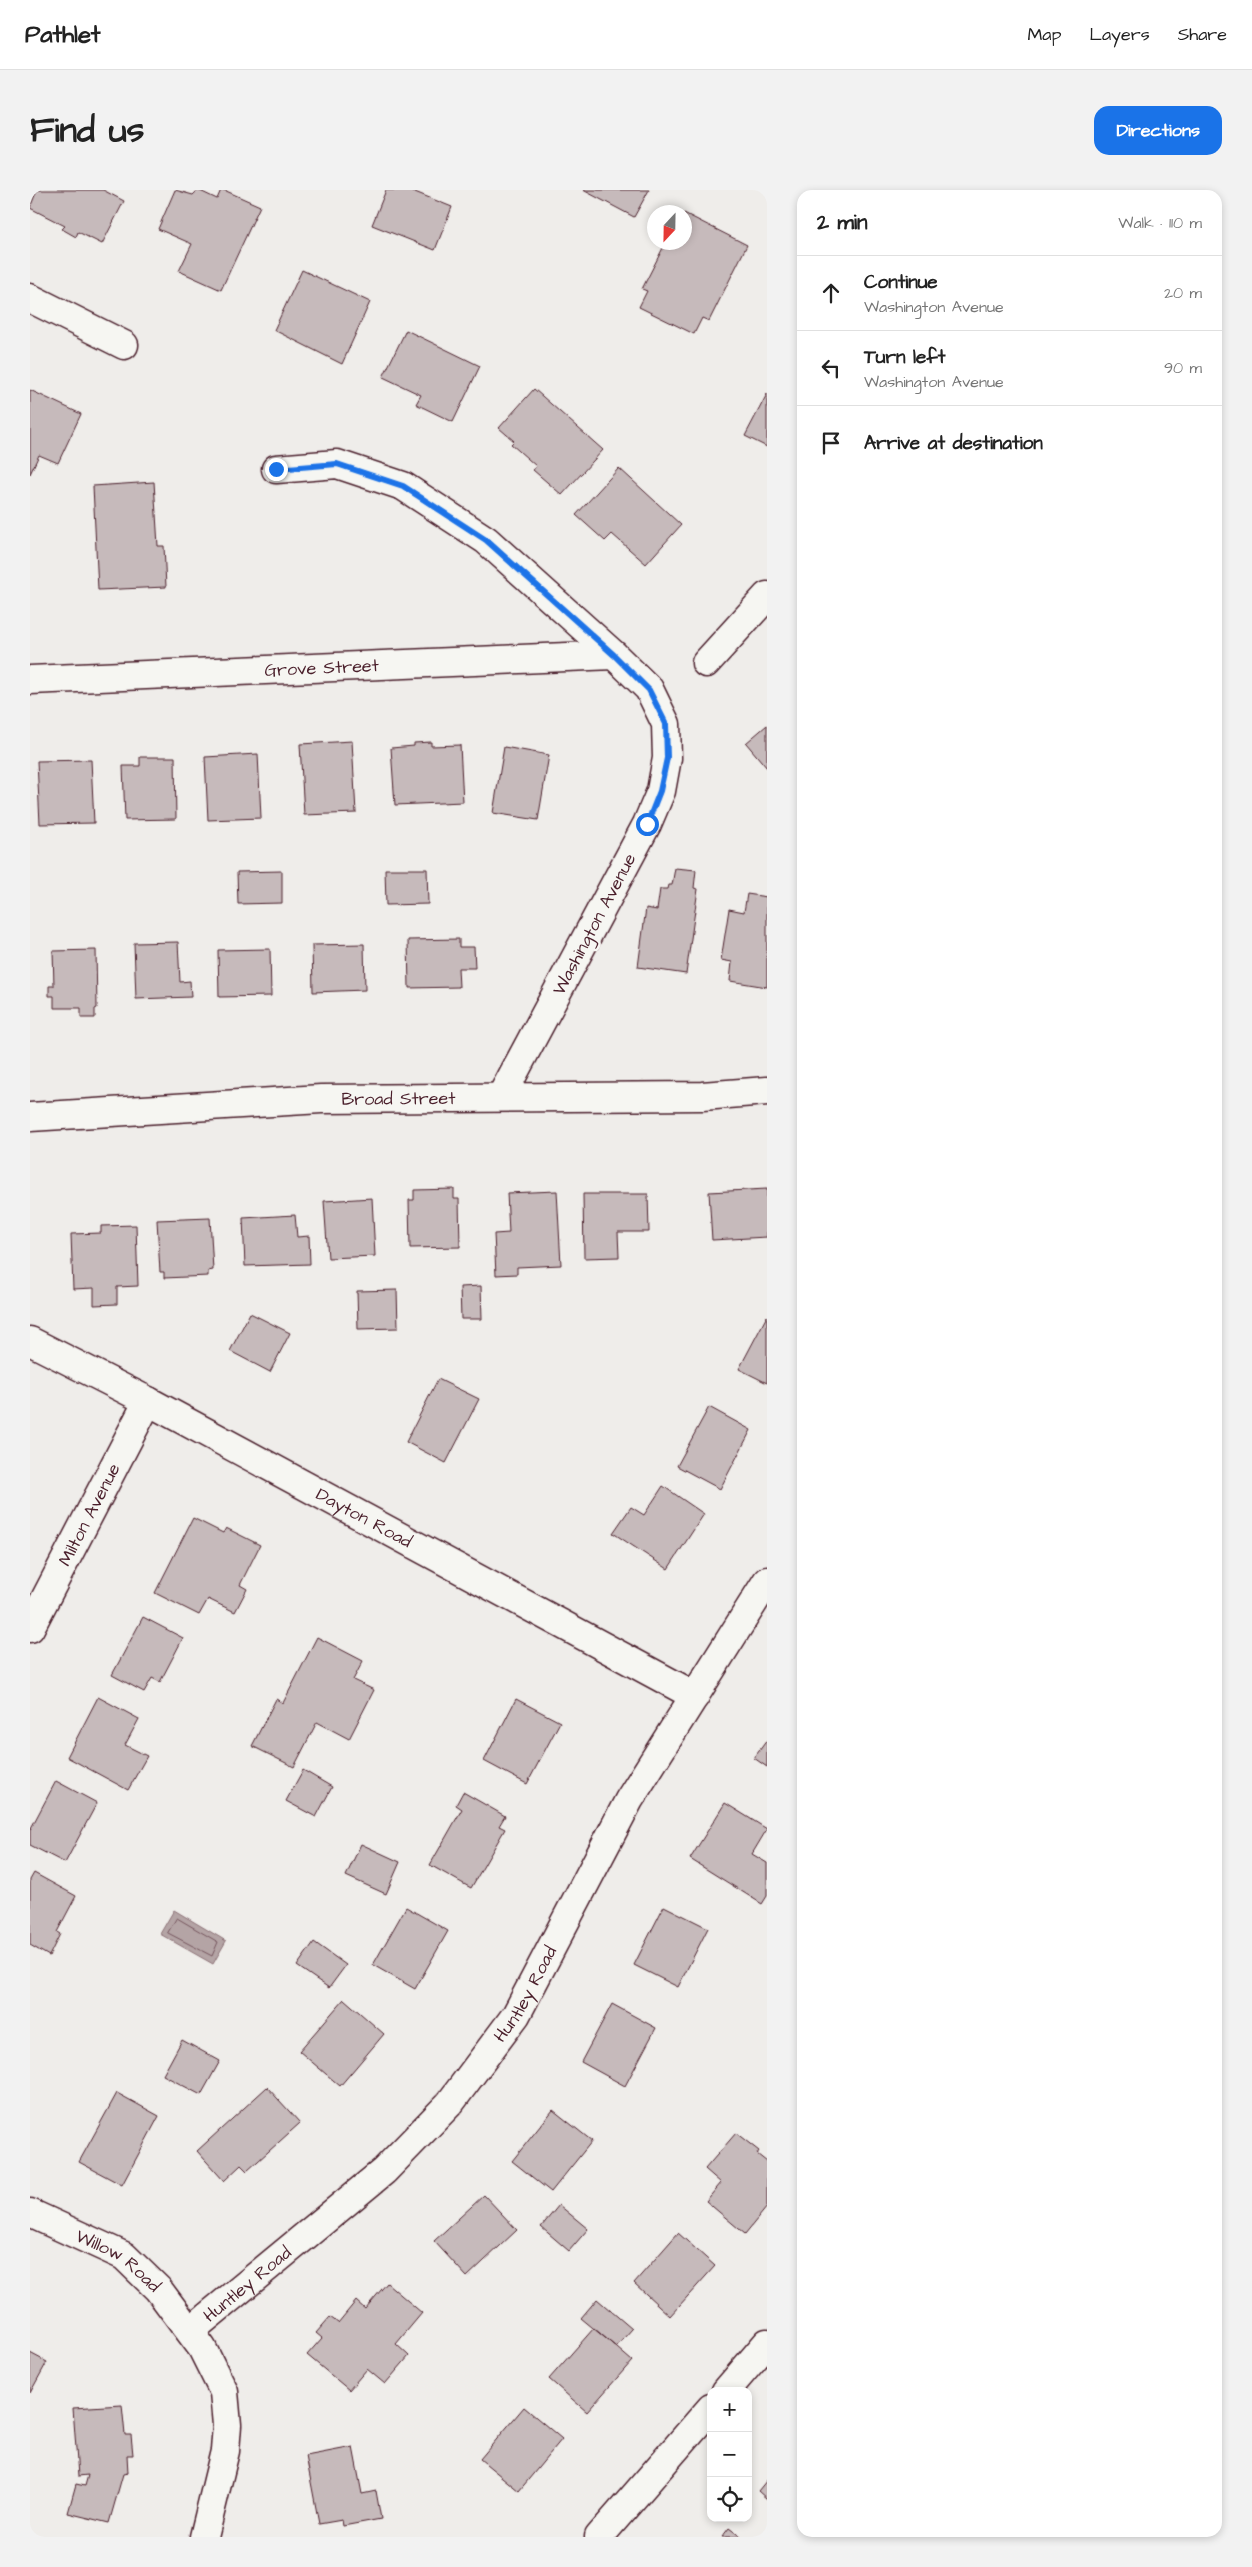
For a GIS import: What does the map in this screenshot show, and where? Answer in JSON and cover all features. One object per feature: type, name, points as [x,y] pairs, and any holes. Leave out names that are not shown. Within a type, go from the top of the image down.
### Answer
[{"type":"street","points":[[30,298],[124,345]]},
{"type":"street","name":"Washington Avenue","points":[[276,469],[337,464],[403,486],[486,540],[614,655],[649,690],[666,724],[667,758],[660,791],[647,824],[533,1042],[501,1097]]},
{"type":"street","points":[[706,663],[767,596]]},
{"type":"street","name":"Grove Street","points":[[30,680],[614,655]]},
{"type":"street","name":"Broad Street","points":[[30,1117],[321,1099],[702,1096],[767,1091]]},
{"type":"street","name":"Dayton Road","points":[[30,1341],[148,1401],[695,1696]]},
{"type":"street","name":"Milton Avenue","points":[[30,1628],[148,1401]]},
{"type":"street","name":"Huntley Road","points":[[190,2331],[384,2171],[450,2103],[516,2015],[629,1800],[767,1581]]},
{"type":"street","name":"Willow Road","points":[[30,2213],[124,2256],[158,2289],[202,2348],[224,2392],[227,2425],[220,2479],[204,2537]]},
{"type":"street","points":[[729,2387],[767,2343]]},
{"type":"street","points":[[599,2537],[707,2413]]},
{"type":"water","points":[[174,1910],[226,1941],[213,1964],[160,1934]]},
{"type":"building","points":[[37,190],[103,190],[124,201],[102,244],[78,232],[76,237],[62,229],[65,226],[30,208]]},
{"type":"building","points":[[175,190],[193,195],[198,190],[217,199],[221,190],[224,190],[260,206],[221,290],[179,271],[192,244],[158,229]]},
{"type":"building","points":[[386,190],[410,190],[452,207],[435,250],[372,225]]},
{"type":"building","points":[[583,190],[649,190],[634,217]]},
{"type":"building","points":[[692,217],[747,245],[709,321],[702,318],[694,334],[639,307],[647,291],[642,289],[662,250],[692,250]]},
{"type":"building","points":[[302,270],[370,302],[342,364],[274,330]]},
{"type":"building","points":[[406,330],[480,366],[453,422],[416,404],[421,395],[383,377]]},
{"type":"building","points":[[534,389],[603,450],[562,495],[533,470],[536,466],[511,444],[514,441],[499,428]]},
{"type":"building","points":[[30,390],[81,414],[58,463],[39,455],[30,474]]},
{"type":"building","points":[[767,394],[767,447],[745,436]]},
{"type":"building","points":[[619,468],[681,525],[646,564],[612,534],[605,541],[576,515]]},
{"type":"building","points":[[154,482],[158,546],[164,546],[166,587],[98,590],[93,486]]},
{"type":"building","points":[[767,725],[767,768],[746,743]]},
{"type":"building","points":[[352,741],[356,813],[304,815],[300,744]]},
{"type":"building","points":[[431,742],[431,746],[460,745],[463,802],[395,805],[391,748],[414,746],[414,743]]},
{"type":"building","points":[[504,747],[549,755],[538,820],[493,813]]},
{"type":"building","points":[[258,754],[261,818],[208,820],[205,757]]},
{"type":"building","points":[[140,757],[175,757],[176,819],[125,820],[123,766],[140,766]]},
{"type":"building","points":[[91,760],[94,823],[40,824],[37,761]]},
{"type":"building","points":[[675,868],[696,870],[694,888],[698,889],[686,974],[638,967],[646,908],[657,910],[660,889],[668,889],[669,885],[672,885]]},
{"type":"building","points":[[385,869],[427,869],[428,904],[386,905]]},
{"type":"building","points":[[282,871],[282,903],[238,904],[237,872]]},
{"type":"building","points":[[747,894],[767,897],[767,987],[730,981],[732,962],[721,960],[729,909],[744,912]]},
{"type":"building","points":[[459,939],[459,947],[474,947],[475,968],[458,968],[459,987],[409,988],[408,940]]},
{"type":"building","points":[[178,942],[180,982],[190,981],[191,997],[136,999],[134,943]]},
{"type":"building","points":[[364,944],[365,990],[313,992],[312,945]]},
{"type":"building","points":[[270,949],[271,996],[219,997],[218,950]]},
{"type":"building","points":[[96,950],[97,1008],[95,1009],[95,1018],[81,1018],[81,1008],[54,1008],[54,996],[49,996],[49,986],[54,986],[53,951]]},
{"type":"building","points":[[454,1189],[454,1199],[459,1199],[460,1247],[410,1248],[409,1200],[414,1200],[414,1190]]},
{"type":"building","points":[[767,1189],[767,1237],[712,1240],[709,1192]]},
{"type":"building","points":[[557,1191],[561,1265],[517,1267],[517,1274],[496,1275],[494,1234],[509,1233],[507,1193]]},
{"type":"building","points":[[583,1194],[648,1194],[649,1232],[618,1232],[619,1257],[584,1258]]},
{"type":"building","points":[[372,1198],[375,1256],[328,1258],[324,1201]]},
{"type":"building","points":[[295,1215],[297,1237],[309,1236],[310,1264],[245,1266],[243,1218]]},
{"type":"building","points":[[210,1218],[213,1270],[208,1271],[208,1276],[164,1278],[164,1272],[160,1272],[157,1220]]},
{"type":"building","points":[[136,1225],[138,1286],[117,1287],[117,1304],[94,1305],[94,1288],[73,1289],[71,1234],[101,1233],[101,1226]]},
{"type":"building","points":[[481,1286],[482,1319],[461,1319],[460,1287]]},
{"type":"building","points":[[397,1290],[398,1328],[358,1329],[357,1291]]},
{"type":"building","points":[[250,1313],[290,1333],[270,1372],[230,1351]]},
{"type":"building","points":[[767,1316],[767,1383],[739,1369]]},
{"type":"building","points":[[438,1379],[479,1399],[446,1463],[406,1442]]},
{"type":"building","points":[[709,1407],[751,1430],[720,1489],[677,1466]]},
{"type":"building","points":[[663,1486],[704,1514],[668,1569],[613,1533],[631,1507],[644,1515]]},
{"type":"building","points":[[193,1518],[223,1533],[226,1528],[260,1545],[240,1585],[247,1589],[235,1612],[208,1599],[199,1615],[155,1593]]},
{"type":"building","points":[[143,1617],[183,1638],[160,1682],[152,1678],[144,1692],[112,1675]]},
{"type":"building","points":[[317,1637],[363,1661],[353,1680],[374,1690],[349,1739],[317,1722],[294,1767],[252,1746],[276,1699],[283,1703]]},
{"type":"building","points":[[98,1697],[139,1719],[125,1745],[147,1756],[128,1790],[67,1757]]},
{"type":"building","points":[[516,1699],[560,1722],[527,1784],[484,1761]]},
{"type":"building","points":[[767,1740],[767,1767],[754,1758]]},
{"type":"building","points":[[303,1770],[332,1787],[316,1817],[286,1801]]},
{"type":"building","points":[[56,1781],[97,1803],[65,1863],[30,1845],[30,1830]]},
{"type":"building","points":[[463,1792],[505,1816],[499,1826],[505,1829],[471,1888],[430,1865],[462,1809],[456,1805]]},
{"type":"building","points":[[725,1803],[767,1829],[752,1854],[767,1863],[767,1896],[762,1904],[690,1859]]},
{"type":"building","points":[[361,1844],[400,1862],[386,1894],[346,1876]]},
{"type":"building","points":[[34,1873],[76,1896],[57,1932],[60,1934],[49,1956],[30,1945],[30,1880]]},
{"type":"building","points":[[664,1906],[708,1928],[678,1987],[634,1965]]},
{"type":"building","points":[[406,1907],[448,1931],[415,1989],[373,1965]]},
{"type":"building","points":[[314,1942],[346,1965],[329,1988],[297,1966]]},
{"type":"building","points":[[344,1999],[384,2034],[340,2086],[299,2051]]},
{"type":"building","points":[[612,2004],[656,2028],[625,2086],[581,2062]]},
{"type":"building","points":[[182,2040],[220,2061],[201,2095],[163,2075]]},
{"type":"building","points":[[267,2087],[300,2123],[247,2171],[241,2165],[224,2181],[197,2151]]},
{"type":"building","points":[[117,2093],[159,2116],[122,2185],[79,2162]]},
{"type":"building","points":[[553,2110],[592,2141],[551,2192],[512,2161]]},
{"type":"building","points":[[736,2133],[759,2151],[757,2154],[767,2162],[767,2207],[745,2234],[706,2201],[721,2183],[705,2169]]},
{"type":"building","points":[[484,2195],[517,2230],[467,2277],[434,2241]]},
{"type":"building","points":[[559,2205],[588,2229],[569,2251],[541,2227]]},
{"type":"building","points":[[678,2233],[715,2266],[670,2316],[634,2283]]},
{"type":"building","points":[[387,2283],[422,2313],[396,2344],[409,2356],[385,2384],[367,2369],[349,2390],[307,2355],[322,2338],[316,2333],[330,2317],[338,2323],[356,2301],[365,2309]]},
{"type":"building","points":[[597,2299],[632,2329],[616,2347],[581,2318]]},
{"type":"building","points":[[594,2328],[632,2361],[587,2412],[549,2379]]},
{"type":"building","points":[[30,2353],[47,2362],[30,2393]]},
{"type":"building","points":[[122,2405],[125,2435],[131,2435],[133,2455],[127,2455],[128,2473],[123,2474],[109,2523],[68,2513],[76,2484],[85,2486],[88,2475],[78,2476],[73,2408]]},
{"type":"building","points":[[524,2407],[562,2439],[519,2491],[480,2459]]},
{"type":"building","points":[[353,2447],[362,2494],[376,2491],[381,2519],[343,2526],[342,2520],[319,2524],[306,2456]]},
{"type":"building","points":[[767,2480],[767,2499],[758,2491]]},
{"type":"building","points":[[729,2528],[741,2537],[722,2537]]},
{"type":"route","points":[[276,469],[337,464],[403,486],[486,540],[614,655],[649,690],[666,724],[667,758],[660,791],[647,824]]}]
